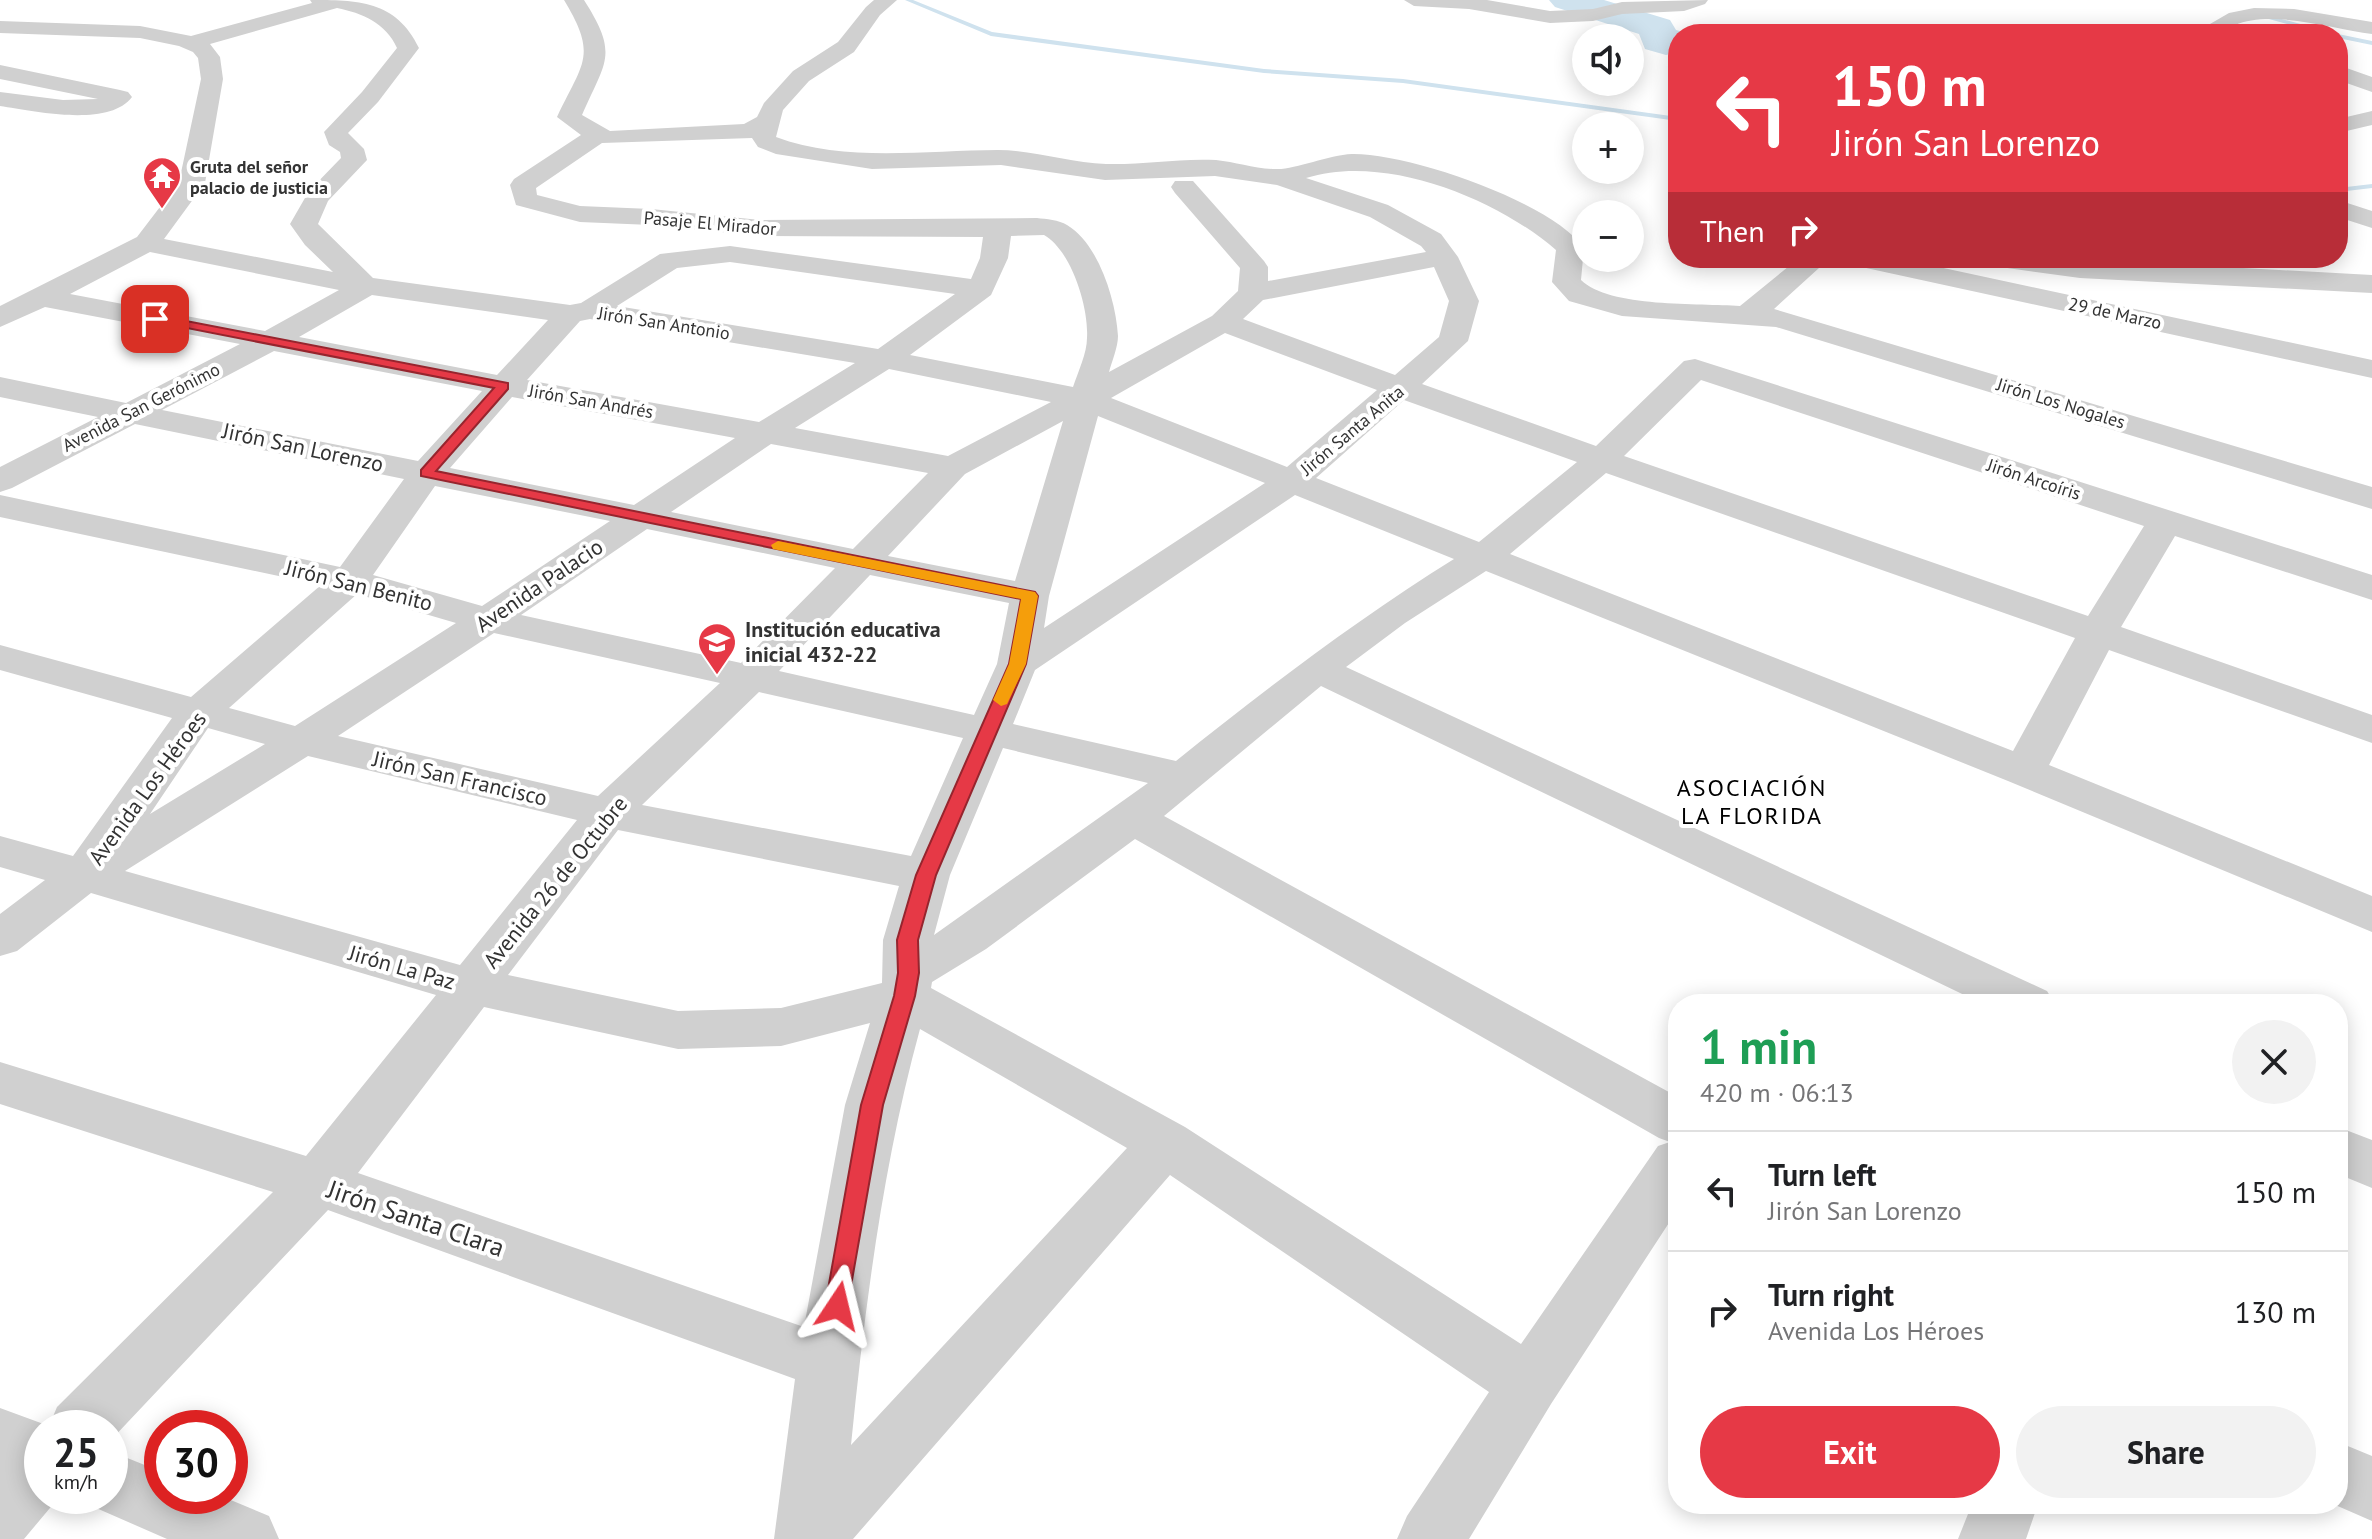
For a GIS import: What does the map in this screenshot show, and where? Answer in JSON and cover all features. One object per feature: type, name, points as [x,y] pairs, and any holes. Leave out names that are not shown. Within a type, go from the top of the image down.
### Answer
[{"type":"street","points":[[574,0],[590,26],[597,55],[569,117],[598,135],[610,138],[749,131],[766,122],[772,108],[801,76],[846,47],[873,11],[887,0]]},
{"type":"street","points":[[1414,0],[1469,3],[1550,17],[1593,15],[1622,8],[1684,5],[1698,0]]},
{"type":"street","points":[[190,43],[334,1],[370,11],[404,36],[408,48],[370,97],[336,132],[338,140],[352,149],[354,160],[316,198],[304,224],[315,239],[366,287]]},
{"type":"street","points":[[2221,24],[2241,14],[2277,14],[2345,24]]},
{"type":"street","points":[[2348,24],[2372,28]]},
{"type":"street","points":[[0,27],[140,32],[190,43],[201,47],[209,57],[212,79],[205,104],[196,169],[182,200],[147,243],[0,318]]},
{"type":"street","points":[[0,72],[120,97],[116,102],[83,108],[0,99]]},
{"type":"street","points":[[2348,76],[2372,85]]},
{"type":"street","points":[[2348,124],[2372,118]]},
{"type":"street","name":"Jirón Santa Anita","points":[[766,122],[762,135],[767,142],[785,149],[872,161],[1001,157],[1105,172],[1215,168],[1281,178],[1379,211],[1431,240],[1444,257],[1464,301],[1453,341],[1293,480],[1017,664]]},
{"type":"street","name":"Pasaje El Mirador","points":[[598,135],[523,185],[525,199],[580,214],[666,218],[803,231],[1000,229]]},
{"type":"street","name":"Jirón Los Nogales","points":[[1281,178],[1320,166],[1365,162],[1417,170],[1511,210],[1558,235],[1570,248],[1566,282],[1579,295],[1622,307],[1779,318],[2372,498]]},
{"type":"street","points":[[1184,187],[1254,267],[1253,293],[1444,257]]},
{"type":"street","points":[[2348,212],[2372,220]]},
{"type":"street","points":[[809,1539],[828,1363],[872,1105],[906,985],[908,940],[926,875],[1017,664],[1030,596],[1103,339],[1099,308],[1074,247],[1056,231],[1042,228],[1000,229],[994,244],[994,258],[981,289]]},
{"type":"street","name":"Jirón San Antonio","points":[[147,243],[229,263],[366,287],[580,312],[884,359],[1085,399],[1486,555],[2024,771],[2372,915]]},
{"type":"street","name":"Avenida Los Héroes","points":[[82,876],[197,714],[350,580],[426,473],[504,386],[580,312],[670,260],[705,254],[730,254],[981,289]]},
{"type":"street","points":[[1748,315],[1804,268]]},
{"type":"street","name":"29 de Marzo","points":[[1903,268],[2372,369]]},
{"type":"street","points":[[2072,268],[2372,284]]},
{"type":"street","name":"Avenida San Gerónimo","points":[[0,481],[270,341],[366,287]]},
{"type":"street","name":"Avenida Palacio","points":[[0,939],[82,876],[301,741],[488,620],[639,516],[884,359],[981,289]]},
{"type":"street","name":"Avenida 26 de Octubre","points":[[97,1410],[318,1183],[607,813],[750,678],[953,467],[1029,424],[1085,399],[1223,322],[1253,293]]},
{"type":"street","name":"Jirón San Andrés","points":[[41,297],[504,386],[953,467]]},
{"type":"street","points":[[1223,322],[1400,389],[2099,631],[2372,730]]},
{"type":"street","name":"Jirón La Paz","points":[[0,851],[470,986],[678,1030],[781,1027],[906,985],[1133,818],[1317,669],[1391,615],[1486,555],[1601,460],[1695,368]]},
{"type":"street","name":"Jirón Arcoíris","points":[[1695,368],[2372,588]]},
{"type":"street","name":"Jirón San Lorenzo","points":[[0,387],[131,411],[1030,596]]},
{"type":"street","name":"Jirón San Benito","points":[[0,506],[350,580],[488,620],[988,730],[1184,777]]},
{"type":"street","points":[[2024,771],[2099,631],[2165,521]]},
{"type":"street","name":"Jirón San Francisco","points":[[0,657],[301,741],[607,813],[926,875]]},
{"type":"street","points":[[1317,669],[2008,994]]},
{"type":"street","points":[[1133,818],[1668,1117]]},
{"type":"street","points":[[906,985],[1165,1143],[1529,1384]]},
{"type":"street","name":"Jirón Santa Clara","points":[[0,1083],[318,1183],[828,1363]]},
{"type":"street","points":[[809,1539],[1165,1143]]},
{"type":"street","points":[[2348,1154],[2372,1165]]},
{"type":"street","points":[[1431,1539],[1529,1384],[1668,1177]]},
{"type":"street","points":[[0,1438],[24,1447]]},
{"type":"street","points":[[2348,1478],[2372,1490]]},
{"type":"street","points":[[0,1516],[24,1489]]},
{"type":"street","points":[[128,1490],[245,1539]]},
{"type":"street","points":[[1992,1539],[2001,1514]]},
{"type":"waterway","points":[[908,0],[991,34],[1264,71],[1403,81],[1668,118]]},
{"type":"waterway","points":[[1567,0],[1657,28],[1658,41],[1668,44]]},
{"type":"waterway","points":[[2260,15],[2294,24]]},
{"type":"waterway","points":[[2348,38],[2372,43]]},
{"type":"waterway","points":[[2348,189],[2372,186]]},
{"type":"slow traffic","points":[[778,545],[1030,596],[1017,664],[1001,700]]},
{"type":"place","name":"Gruta del señor palacio de justicia","points":[[162,210]]},
{"type":"place","name":"Institución educativa inicial 432-22","points":[[717,676]]},
{"type":"district","name":"ASOCIACIÓN LA FLORIDA","points":[[1752,801]]},
{"type":"route","points":[[155,319],[504,386],[426,473],[1030,596],[1017,664],[926,875],[908,940],[909,973],[872,1105],[838,1306]]}]
